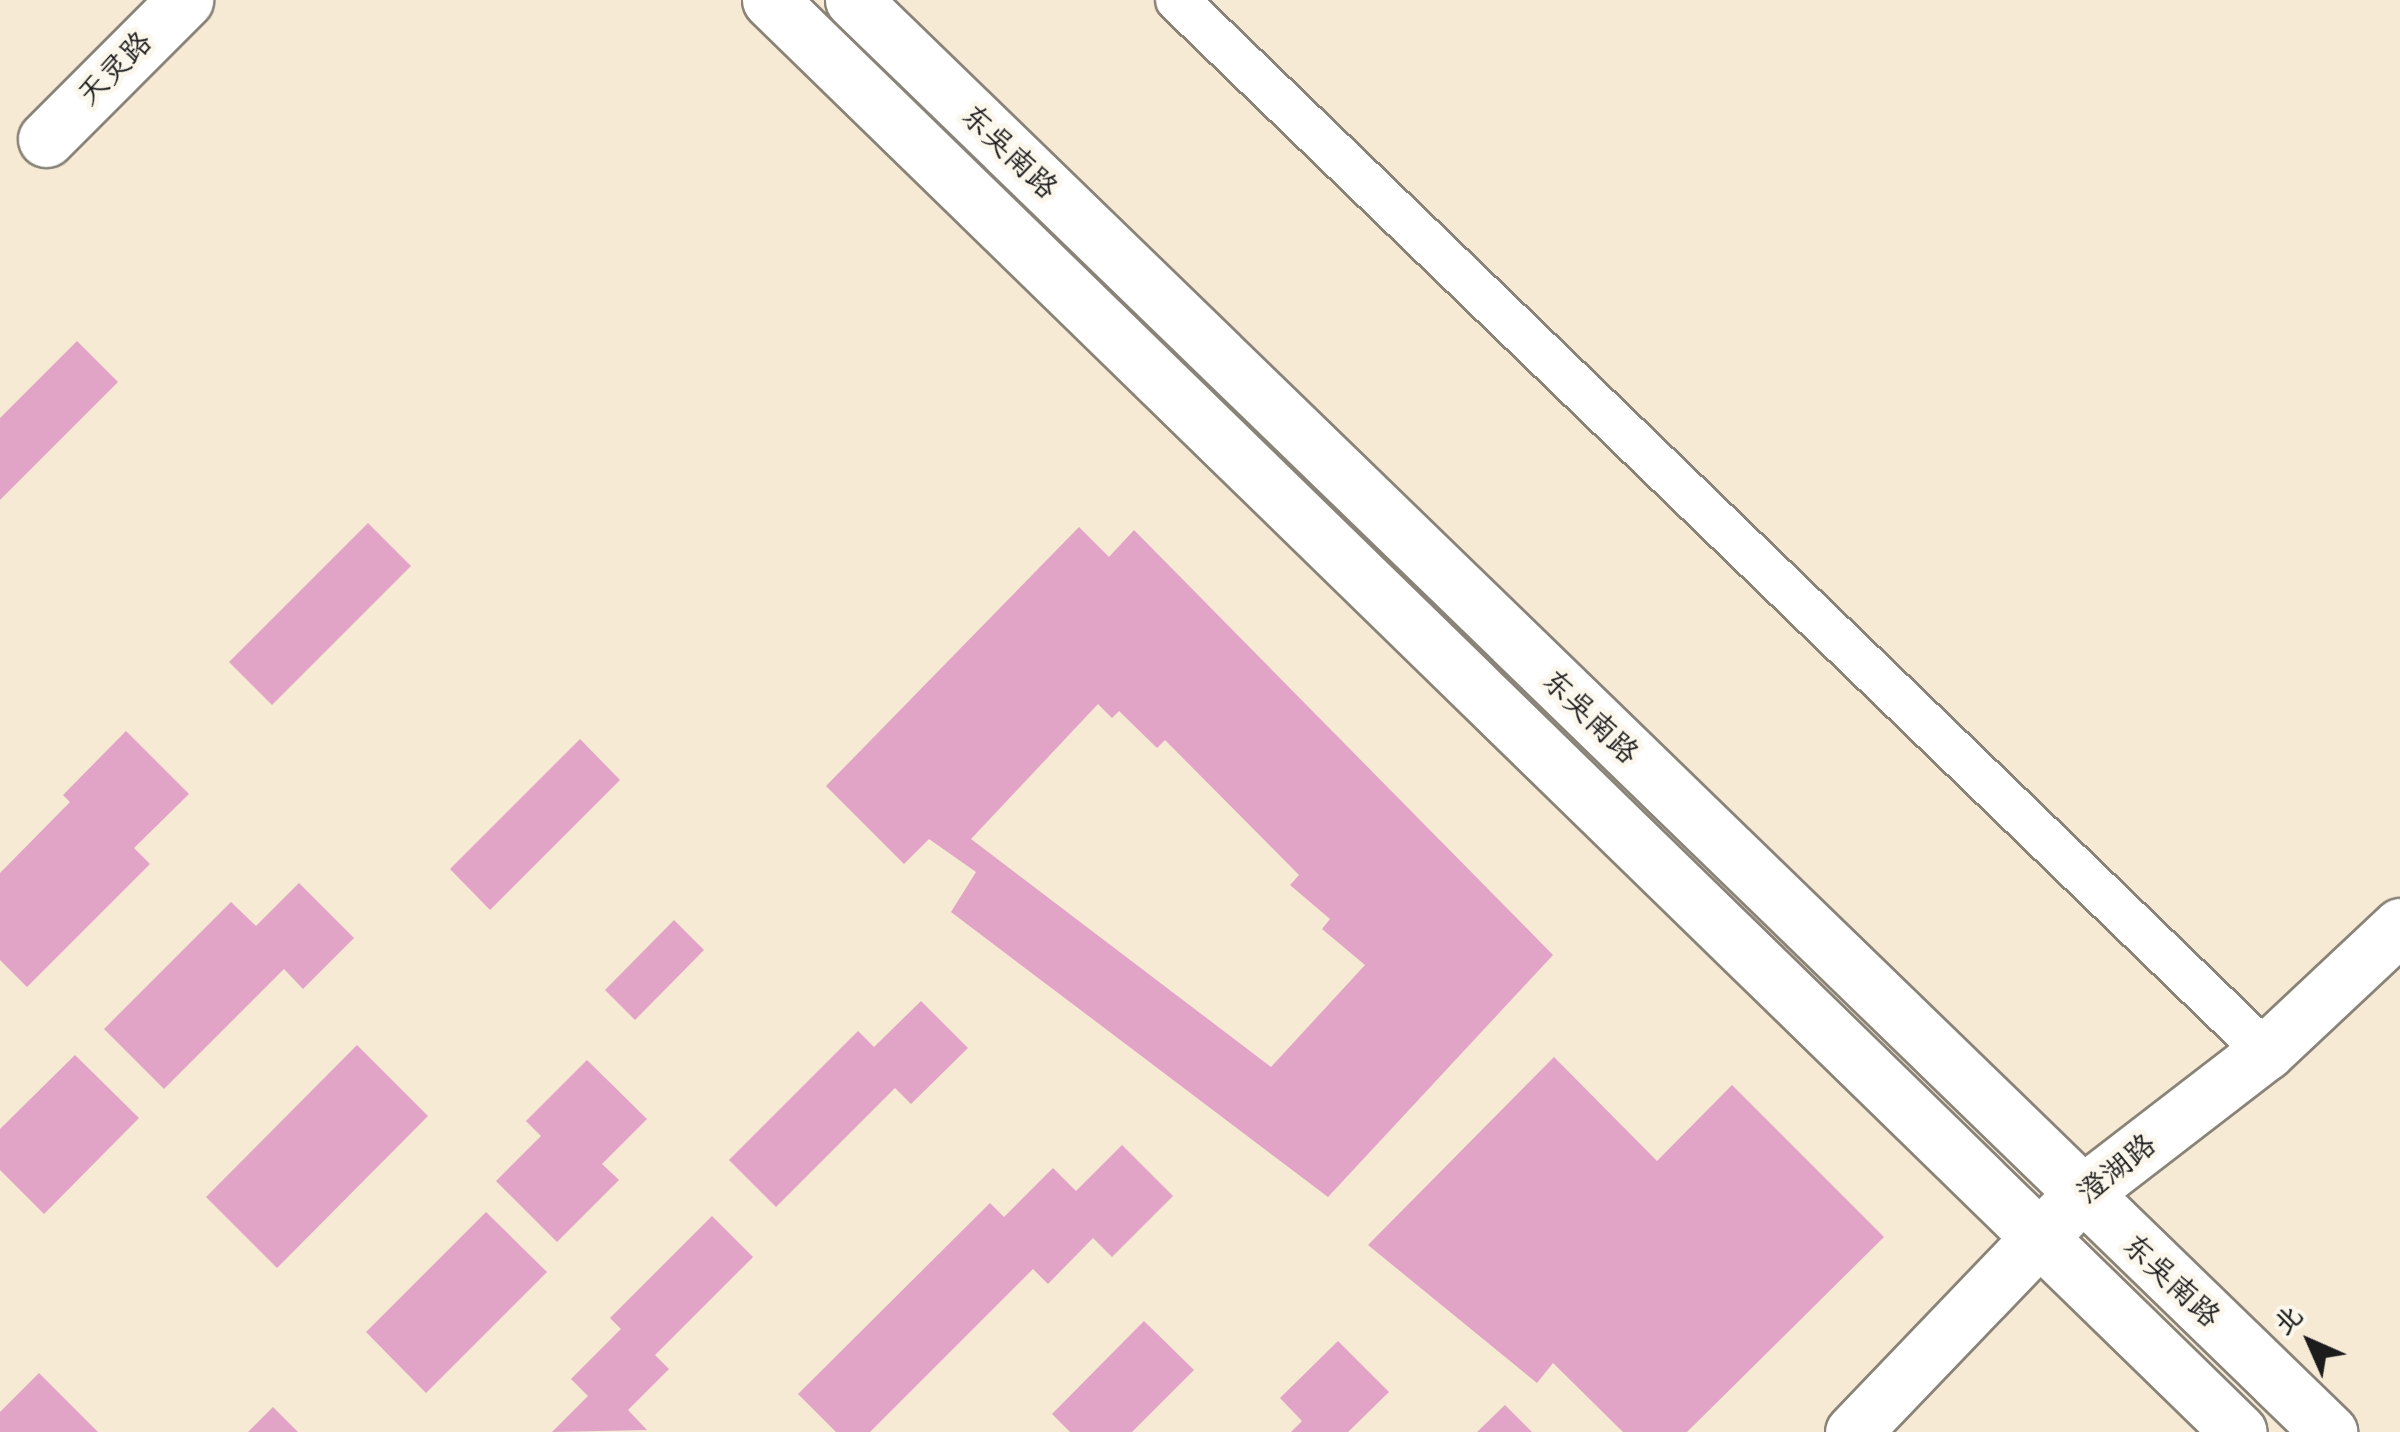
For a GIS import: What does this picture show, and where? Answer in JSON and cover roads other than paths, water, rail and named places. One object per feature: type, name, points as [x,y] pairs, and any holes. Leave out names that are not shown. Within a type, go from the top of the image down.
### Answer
[{"type":"main road","name":"天灵路","points":[[46,138],[185,0]]},
{"type":"main road","name":"东吴南路","points":[[770,0],[2239,1432]]},
{"type":"main road","name":"东吴南路","points":[[852,0],[2080,1195],[2329,1432]]},
{"type":"main road","name":"澄湖路","points":[[1853,1432],[2080,1195],[2266,1052],[2400,926]]},
{"type":"street","points":[[1177,0],[2266,1052]]}]
